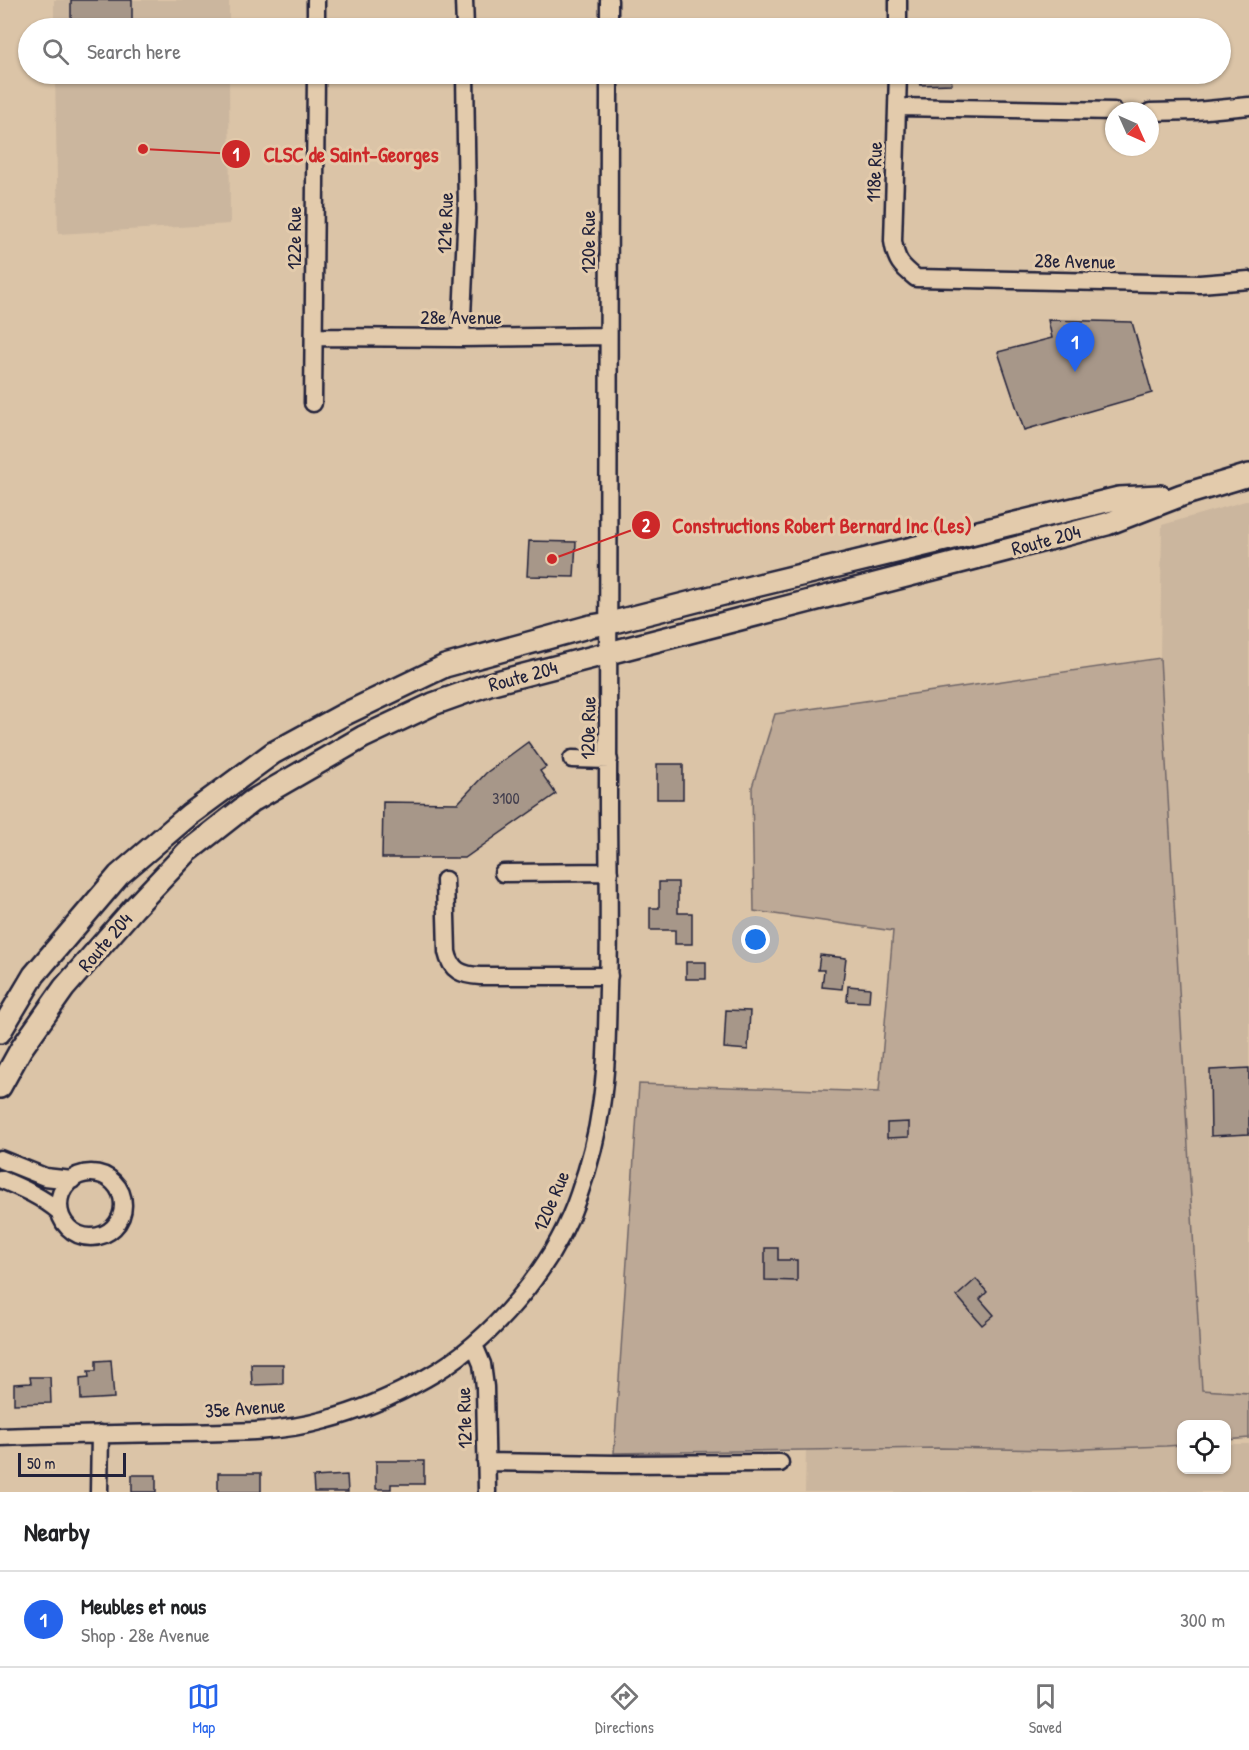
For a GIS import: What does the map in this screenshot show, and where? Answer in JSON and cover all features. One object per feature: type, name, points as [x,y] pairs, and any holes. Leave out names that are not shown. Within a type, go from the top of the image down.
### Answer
[{"type":"main road","name":"Route 204","points":[[0,1087],[21,1049],[64,988],[187,852],[252,801],[363,737],[433,704],[489,684],[1107,524],[1182,495],[1249,475]]},
{"type":"main road","name":"Route 204","points":[[0,1032],[34,975],[119,875],[189,815],[273,753],[343,715],[446,666],[591,626],[1119,498],[1182,495]]},
{"type":"street","points":[[316,0],[316,18]]},
{"type":"street","points":[[464,0],[465,18]]},
{"type":"street","points":[[609,0],[609,18]]},
{"type":"street","points":[[898,0],[898,18]]},
{"type":"street","name":"122e Rue","points":[[313,403],[316,84]]},
{"type":"street","name":"121e Rue","points":[[461,338],[467,209],[465,84]]},
{"type":"street","name":"120e Rue","points":[[474,1345],[534,1280],[559,1241],[578,1198],[602,1104],[609,976],[609,84]]},
{"type":"street","name":"118e Rue","points":[[898,84],[893,241],[895,255],[904,268]]},
{"type":"street","points":[[1159,112],[1249,106]]},
{"type":"street","points":[[897,107],[1105,111]]},
{"type":"street","name":"28e Avenue","points":[[904,268],[916,278],[1200,284],[1249,280]]},
{"type":"street","name":"28e Avenue","points":[[315,337],[609,336]]},
{"type":"street","points":[[572,759],[609,760]]},
{"type":"street","points":[[503,873],[609,872]]},
{"type":"street","points":[[445,880],[449,962],[465,975],[609,976]]},
{"type":"street","points":[[0,1159],[45,1177],[72,1180]]},
{"type":"street","points":[[90,1173],[108,1178],[120,1193],[123,1202],[119,1221],[105,1234],[96,1237],[77,1234],[63,1221],[60,1212],[59,1203],[65,1186],[80,1175],[90,1173]]},
{"type":"street","points":[[0,1179],[27,1191],[60,1212]]},
{"type":"street","name":"121e Rue","points":[[474,1345],[482,1364],[485,1387],[487,1492]]},
{"type":"street","name":"35e Avenue","points":[[0,1437],[268,1430],[323,1421],[398,1392],[429,1376],[474,1345]]},
{"type":"street","points":[[99,1492],[100,1434]]},
{"type":"street","points":[[486,1461],[616,1464],[780,1463]]},
{"type":"shaded area","points":[[54,0],[229,0],[229,18],[54,18]]},
{"type":"shaded area","points":[[55,84],[229,84],[230,224],[58,234]]},
{"type":"shaded area","points":[[1249,500],[1249,1393],[1202,1390],[1160,658],[1162,525]]},
{"type":"shaded area","points":[[1160,658],[1202,1390],[1249,1393],[1249,1438],[1231,1440],[1231,1420],[1177,1420],[1177,1445],[1166,1446],[1057,1450],[939,1448],[614,1453],[639,1084],[879,1092],[893,931],[754,911],[752,787],[775,714]]},
{"type":"shaded area","points":[[1231,1444],[1249,1444],[1249,1492],[805,1492],[806,1450],[1177,1445],[1177,1474],[1231,1474]]},
{"type":"building","points":[[71,0],[132,0],[132,18],[71,18]]},
{"type":"building","points":[[1048,320],[1132,322],[1152,393],[1024,430],[998,352],[1052,338]]},
{"type":"building","points":[[529,541],[576,542],[574,577],[527,576]]},
{"type":"building","points":[[528,742],[546,767],[540,771],[556,794],[465,858],[382,858],[383,802],[458,803],[486,773]]},
{"type":"building","points":[[657,764],[683,764],[683,799],[657,799]]},
{"type":"building","points":[[659,882],[678,882],[678,913],[692,913],[692,944],[675,944],[675,930],[650,930],[650,908],[659,908]]},
{"type":"building","points":[[820,955],[846,958],[842,989],[822,987],[824,970],[818,970]]},
{"type":"building","points":[[686,962],[706,962],[706,979],[686,979]]},
{"type":"building","points":[[848,986],[870,988],[869,1002],[847,1001]]},
{"type":"building","points":[[726,1010],[750,1011],[748,1050],[724,1048]]},
{"type":"building","points":[[1249,1068],[1249,1134],[1211,1136],[1210,1070]]},
{"type":"building","points":[[909,1122],[909,1137],[887,1138],[887,1123]]},
{"type":"building","points":[[765,1248],[778,1248],[778,1260],[797,1260],[797,1281],[765,1280]]},
{"type":"building","points":[[976,1279],[987,1292],[980,1299],[994,1315],[982,1325],[957,1296]]},
{"type":"building","points":[[111,1360],[114,1398],[81,1400],[80,1378],[89,1377],[88,1371],[96,1371],[96,1361]]},
{"type":"building","points":[[251,1364],[283,1364],[283,1384],[252,1385]]},
{"type":"building","points":[[30,1377],[50,1377],[51,1403],[14,1404],[14,1384],[31,1383]]},
{"type":"building","points":[[376,1461],[424,1461],[424,1484],[391,1484],[391,1489],[376,1489]]},
{"type":"building","points":[[218,1473],[261,1473],[261,1492],[218,1492]]},
{"type":"building","points":[[132,1475],[156,1475],[156,1492],[132,1492]]},
{"type":"building","points":[[347,1475],[348,1492],[314,1492],[313,1477]]},
{"type":"place","name":"CLSC de Saint-Georges","points":[[143,149]]},
{"type":"place","name":"Meubles et nous","points":[[1075,372]]},
{"type":"place","name":"Constructions Robert Bernard Inc (Les)","points":[[552,559]]}]
